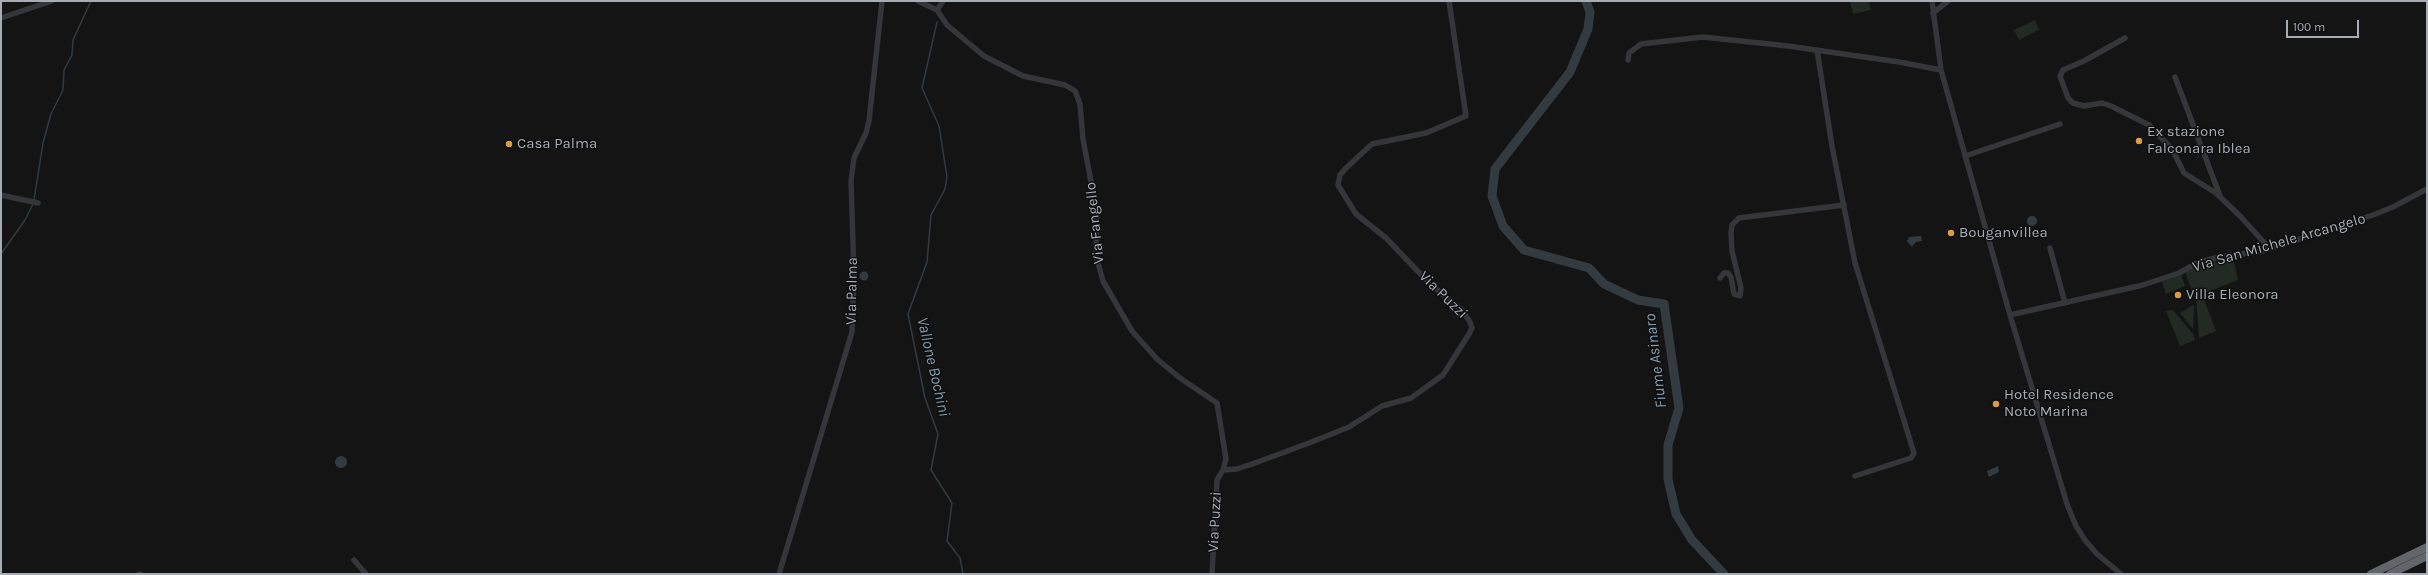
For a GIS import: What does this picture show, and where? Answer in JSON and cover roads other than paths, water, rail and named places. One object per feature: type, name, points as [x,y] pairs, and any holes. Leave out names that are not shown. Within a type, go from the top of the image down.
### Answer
[{"type":"highway","points":[[2371,574],[2427,547]]},
{"type":"highway","points":[[2390,574],[2427,556]]},
{"type":"street","points":[[1,18],[52,1]]},
{"type":"street","name":"Via Palma","points":[[779,574],[852,332],[854,275],[851,181],[854,158],[866,133],[869,121],[882,1]]},
{"type":"street","name":"Via Fangello","points":[[918,1],[937,10],[947,25],[984,56],[1023,76],[1065,85],[1075,91],[1080,104],[1083,139],[1097,214],[1096,256],[1103,281],[1132,331],[1157,359],[1180,378],[1217,403],[1226,459],[1223,470]]},
{"type":"street","points":[[937,10],[943,1]]},
{"type":"street","name":"Via Puzzi","points":[[1212,574],[1217,487],[1219,474],[1223,470],[1237,469],[1308,443],[1349,427],[1382,406],[1411,398],[1443,374],[1472,328],[1462,310],[1430,284],[1386,238],[1356,214],[1338,185],[1340,175],[1345,168],[1372,144],[1426,133],[1466,116],[1449,1]]},
{"type":"street","points":[[1932,1],[1941,70],[2010,315],[2050,450],[2076,526],[2097,554],[2121,574]]},
{"type":"street","points":[[1933,13],[1948,1]]},
{"type":"street","points":[[1628,60],[1629,53],[1641,44],[1691,37],[1734,39],[1899,62],[1941,70]]},
{"type":"street","points":[[2125,38],[2084,61],[2063,70],[2060,76],[2068,98],[2073,103],[2084,106],[2096,103],[2107,104],[2149,125],[2172,149],[2184,173],[2216,193],[2269,248]]},
{"type":"street","points":[[1817,50],[1832,146],[1863,292],[1914,453],[1911,458],[1855,476]]},
{"type":"street","points":[[2216,193],[2173,77],[2221,198]]},
{"type":"street","points":[[1965,156],[2060,124]]},
{"type":"street","name":"Via San Michele Arcangelo","points":[[2010,315],[2161,280],[2197,263],[2219,257],[2259,252],[2393,208],[2427,189]]},
{"type":"street","points":[[1,195],[38,203]]},
{"type":"street","points":[[1720,278],[1724,273],[1728,273],[1731,277],[1734,294],[1740,296],[1742,288],[1732,251],[1731,233],[1732,225],[1739,218],[1844,205]]},
{"type":"street","points":[[2050,248],[2065,303]]},
{"type":"street","points":[[354,560],[366,574]]},
{"type":"waterway","points":[[34,200],[43,143],[51,114],[63,90],[64,70],[72,55],[73,40],[91,1]]},
{"type":"waterway","name":"Fiume Asinaro","points":[[1586,1],[1590,12],[1588,29],[1570,72],[1495,169],[1492,196],[1503,226],[1524,250],[1589,268],[1604,284],[1638,300],[1664,304],[1679,408],[1668,445],[1668,479],[1676,514],[1692,540],[1724,574]]},
{"type":"waterway","name":"Vallone Bochini","points":[[937,22],[922,88],[939,126],[947,177],[945,189],[931,215],[927,262],[908,314],[925,398],[938,434],[931,470],[952,503],[947,541],[960,558],[963,574]]},
{"type":"waterway","points":[[1,254],[25,220],[33,204]]},
{"type":"place","name":"Ex stazione Falconara Iblea","points":[[2139,141]]},
{"type":"place","name":"Casa Palma","points":[[509,144]]},
{"type":"place","name":"Bouganvillea","points":[[1951,233]]},
{"type":"place","name":"Villa Eleonora","points":[[2178,295]]},
{"type":"place","name":"Hotel Residence Noto Marina","points":[[1996,404]]}]
